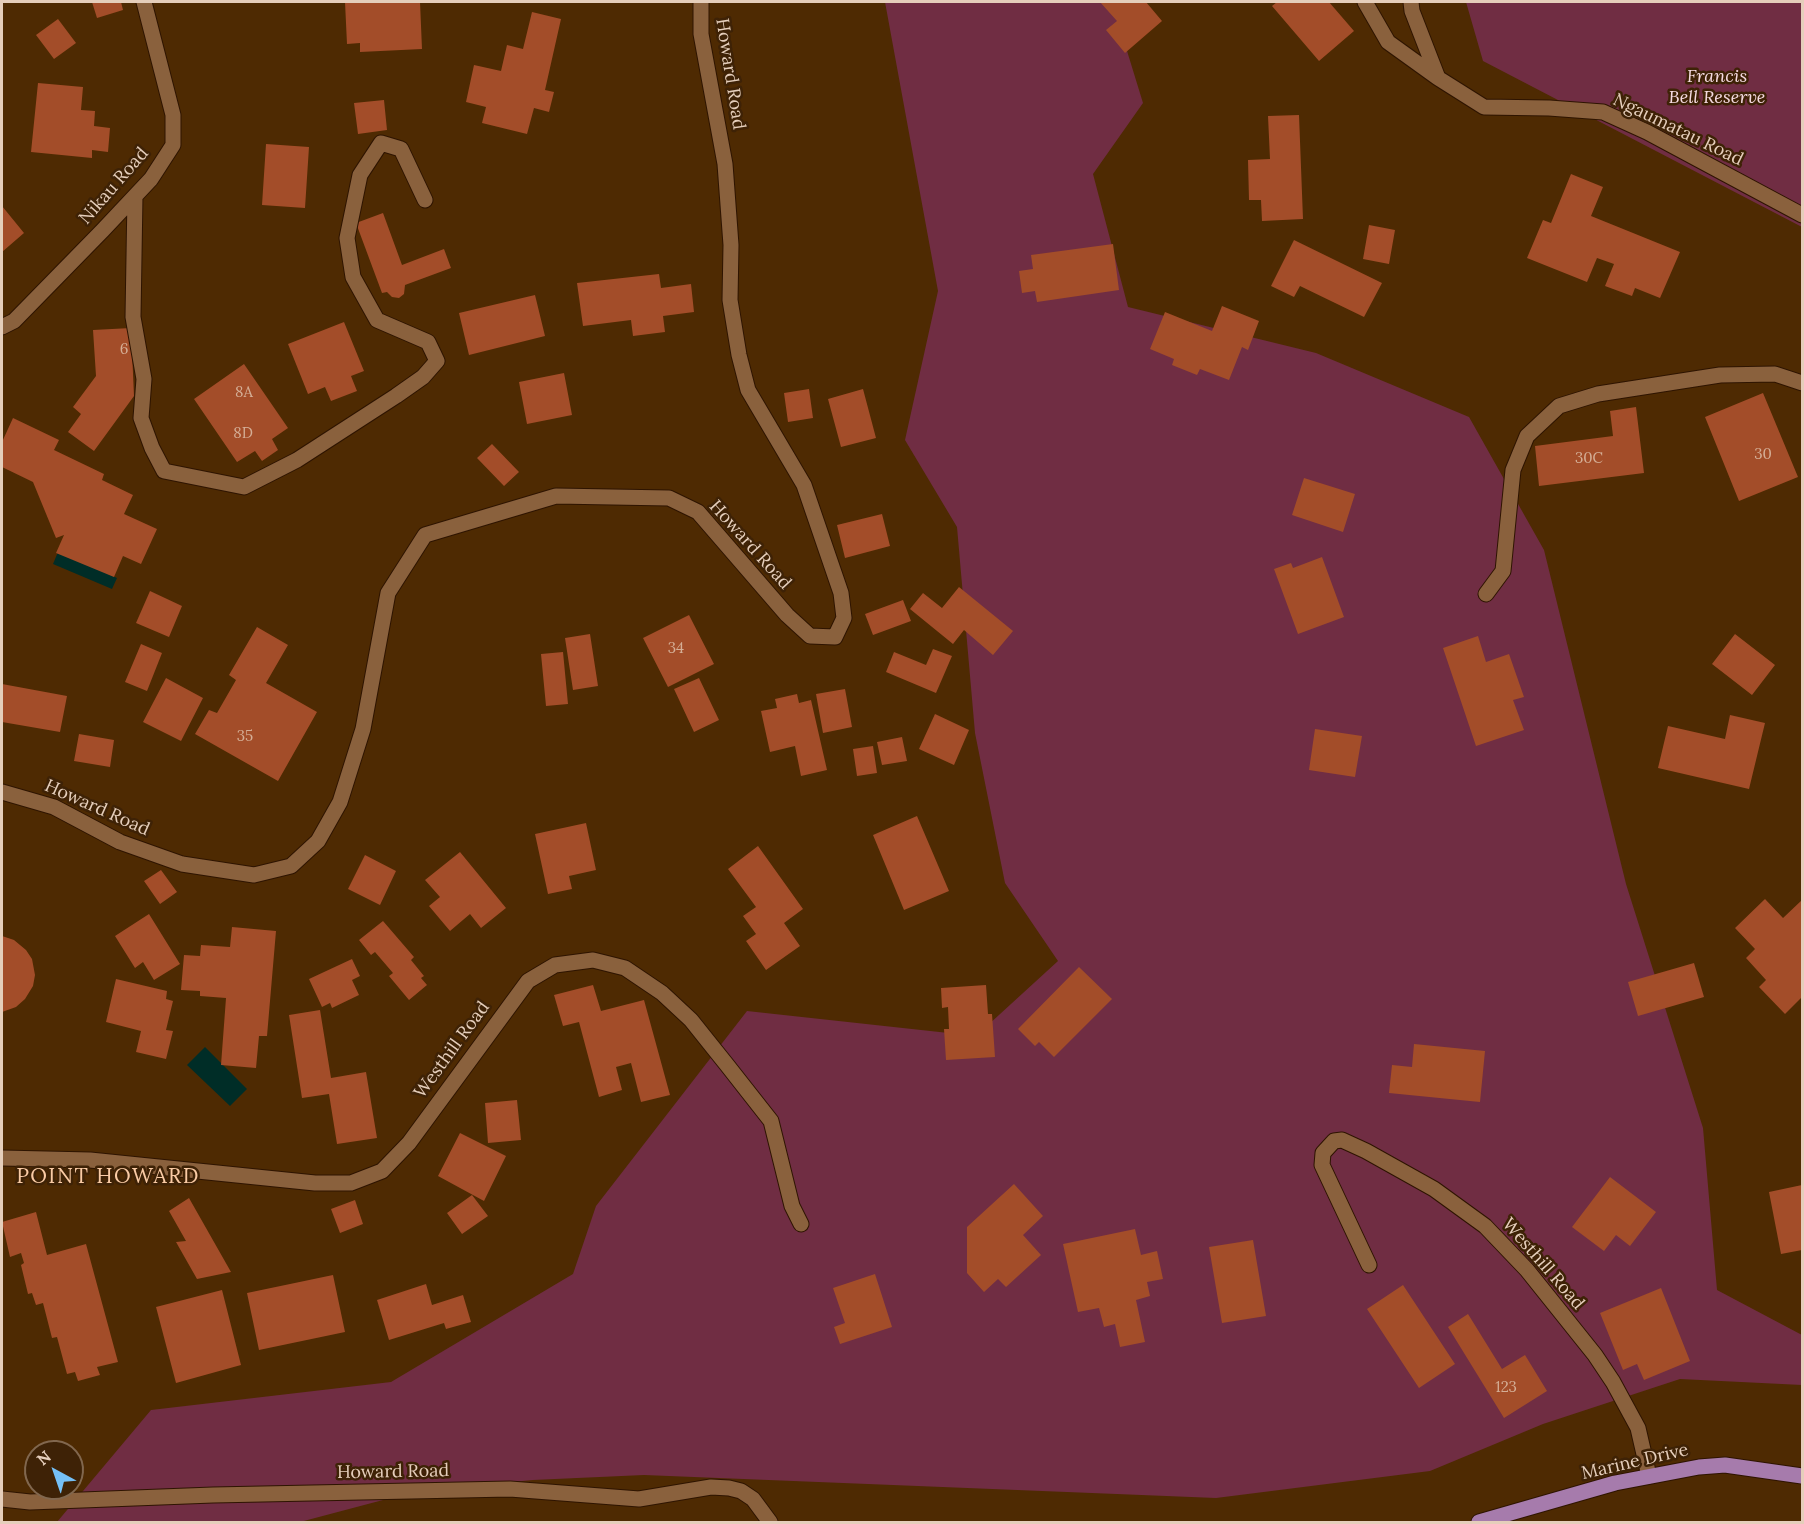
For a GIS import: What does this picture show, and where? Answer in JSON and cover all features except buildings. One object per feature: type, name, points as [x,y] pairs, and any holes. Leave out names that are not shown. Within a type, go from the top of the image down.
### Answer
[{"type":"main road","name":"Marine Drive","points":[[1479,1522],[1615,1483],[1725,1465],[1803,1476]]},
{"type":"street","name":"Nikau Road","points":[[2,327],[14,321],[151,179],[173,145],[173,115],[144,2]]},
{"type":"street","name":"Howard Road","points":[[2,792],[54,807],[120,842],[182,864],[254,875],[291,866],[318,841],[340,802],[363,729],[388,593],[425,535],[556,496],[669,498],[698,512],[787,615],[810,636],[835,637],[844,618],[841,593],[804,485],[748,390],[739,355],[730,300],[731,245],[725,164],[701,34],[701,2]]},
{"type":"street","name":"Ngaumatau Road","points":[[1365,2],[1388,42],[1484,108],[1549,108],[1603,112],[1647,132],[1803,215]]},
{"type":"street","points":[[1411,2],[1438,78]]},
{"type":"street","points":[[135,196],[133,317],[144,379],[141,418],[152,448],[164,471],[244,488],[297,460],[396,396],[423,376],[437,361],[428,342],[377,320],[353,277],[348,238],[360,175],[381,143],[401,149],[425,200]]},
{"type":"street","points":[[1486,594],[1503,571],[1513,470],[1527,436],[1559,406],[1598,394],[1664,381],[1720,375],[1775,374],[1803,383]]},
{"type":"street","name":"Westhill Road","points":[[2,1158],[90,1160],[315,1183],[351,1183],[382,1171],[409,1143],[528,981],[555,965],[593,960],[625,968],[662,993],[691,1020],[735,1074],[771,1121],[792,1206],[801,1224]]},
{"type":"street","name":"Westhill Road","points":[[1369,1265],[1322,1165],[1323,1153],[1334,1141],[1342,1140],[1366,1150],[1434,1189],[1485,1226],[1527,1270],[1595,1355],[1613,1382],[1638,1428],[1649,1476]]},
{"type":"street","name":"Howard Road","points":[[2,1499],[30,1502],[213,1495],[510,1489],[639,1499],[711,1487],[741,1491],[753,1499],[770,1522]]},
{"type":"green space","points":[[885,2],[1112,2],[1143,103],[1093,174],[1128,307],[1316,353],[1469,417],[1544,550],[1626,884],[1703,1128],[1717,1290],[1802,1335],[1802,1385],[1680,1379],[1543,1424],[1430,1471],[1216,1498],[644,1475],[533,1480],[417,1491],[300,1522],[57,1522],[75,1500],[84,1500],[84,1490],[151,1410],[391,1382],[573,1274],[596,1206],[747,1011],[976,1036],[1058,961],[1005,883],[975,733],[957,527],[905,440],[938,291]]},
{"type":"green space","name":"Francis Bell Reserve","points":[[1466,2],[1802,2],[1802,227],[1483,61]]},
{"type":"water","points":[[58,552],[117,578],[112,589],[53,564]]},
{"type":"water","points":[[205,1047],[247,1089],[230,1106],[187,1065]]},
{"type":"district","name":"POINT HOWARD","points":[[108,1177]]}]
